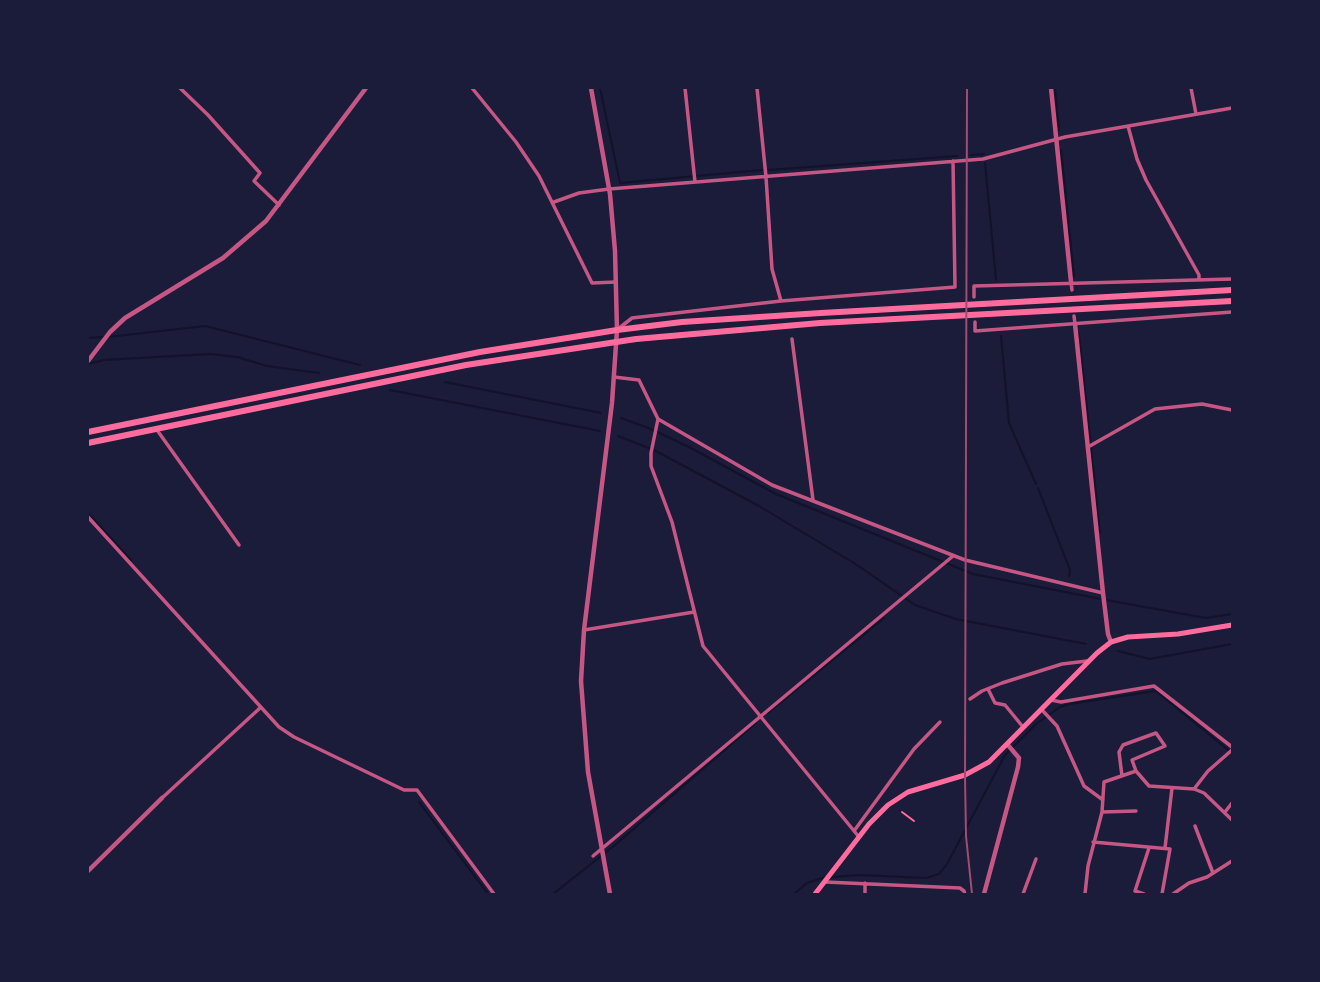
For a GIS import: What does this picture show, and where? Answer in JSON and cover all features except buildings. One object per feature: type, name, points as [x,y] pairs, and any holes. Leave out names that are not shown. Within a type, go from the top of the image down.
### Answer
[{"type":"highway","points":[[88,432],[480,352],[617,330],[727,319],[1233,290]]},
{"type":"highway","points":[[88,443],[466,365],[616,341],[761,327],[957,315],[974,318],[1233,301]]},
{"type":"main road","points":[[815,894],[878,815],[899,797],[918,788],[972,772],[989,762],[1111,642],[1128,637],[1233,625]]},
{"type":"street","points":[[180,88],[260,173],[254,181],[279,205]]},
{"type":"street","points":[[88,361],[110,332],[125,318],[223,258],[266,221],[366,88]]},
{"type":"street","points":[[472,88],[516,142],[554,202],[591,281],[595,284],[616,282]]},
{"type":"street","points":[[591,88],[609,189],[617,330],[609,429],[584,630],[581,681],[588,772],[610,894]]},
{"type":"street","points":[[685,88],[695,183]]},
{"type":"street","points":[[757,88],[772,269],[780,301]]},
{"type":"street","points":[[1051,88],[1072,290]]},
{"type":"street","points":[[1191,88],[1196,114]]},
{"type":"street","points":[[554,202],[579,193],[609,189],[983,159],[1056,140],[1233,108]]},
{"type":"street","points":[[1128,126],[1146,180],[1199,275],[1199,281]]},
{"type":"street","points":[[617,330],[632,318],[780,301],[955,287],[953,161]]},
{"type":"street","points":[[974,297],[974,286],[1233,279]]},
{"type":"street","points":[[974,318],[975,331],[1233,312]]},
{"type":"street","points":[[1074,316],[1102,593],[1111,642]]},
{"type":"street","points":[[792,339],[813,500]]},
{"type":"street","points":[[614,377],[639,380],[658,419],[772,485],[951,557],[1102,593]]},
{"type":"street","points":[[1087,447],[1155,409],[1202,404],[1233,410]]},
{"type":"street","points":[[658,419],[651,453],[652,466],[672,522],[703,646],[859,837]]},
{"type":"street","points":[[156,429],[239,545]]},
{"type":"street","points":[[88,517],[279,727],[294,737],[404,790],[417,790],[494,894]]},
{"type":"street","points":[[593,856],[951,557]]},
{"type":"street","points":[[584,630],[694,612]]},
{"type":"street","points":[[970,699],[988,689],[1040,671],[1062,664],[1089,661]]},
{"type":"street","points":[[1051,700],[1061,702],[1154,686],[1233,749],[1208,771],[1194,789]]},
{"type":"street","points":[[988,689],[995,703],[1005,705],[1023,728]]},
{"type":"street","points":[[88,872],[260,708]]},
{"type":"street","points":[[1042,710],[1057,726],[1084,786],[1103,800]]},
{"type":"street","points":[[854,831],[914,749],[940,722]]},
{"type":"street","points":[[1122,776],[1119,752],[1123,745],[1156,733],[1165,746],[1132,760],[1136,771],[1149,786],[1194,789],[1204,793],[1233,820]]},
{"type":"street","points":[[984,894],[1018,767],[1018,758],[1007,744]]},
{"type":"street","points":[[1085,894],[1087,866],[1102,812],[1104,782],[1136,771]]},
{"type":"street","points":[[1165,848],[1171,788]]},
{"type":"street","points":[[1224,812],[1233,803]]},
{"type":"street","points":[[1102,812],[1136,811]]},
{"type":"street","points":[[1195,826],[1213,873]]},
{"type":"street","points":[[1093,842],[1170,849],[1162,894]]},
{"type":"street","points":[[1144,894],[1135,891],[1149,848]]},
{"type":"street","points":[[1023,894],[1036,859]]},
{"type":"street","points":[[1173,894],[1233,861]]},
{"type":"street","points":[[825,882],[960,888],[965,894]]},
{"type":"street","points":[[865,883],[865,894]]},
{"type":"path","points":[[902,812],[914,821]]},
{"type":"waterway","points":[[600,88],[620,183],[762,170]]},
{"type":"waterway","points":[[1055,88],[1059,130]]},
{"type":"waterway","points":[[1061,150],[1074,276]]},
{"type":"waterway","points":[[971,155],[984,154]]},
{"type":"waterway","points":[[769,170],[957,156]]},
{"type":"waterway","points":[[985,163],[996,280]]},
{"type":"waterway","points":[[108,337],[205,326],[360,365]]},
{"type":"waterway","points":[[1079,334],[1100,532]]},
{"type":"waterway","points":[[1001,336],[1009,423],[1036,484]]},
{"type":"waterway","points":[[88,338],[103,337]]},
{"type":"waterway","points":[[88,364],[104,360],[210,354],[319,373]]},
{"type":"waterway","points":[[445,382],[601,413]]},
{"type":"waterway","points":[[390,390],[600,431]]},
{"type":"waterway","points":[[621,418],[689,447],[776,494],[973,574],[1101,599]]},
{"type":"waterway","points":[[618,436],[654,450],[759,506],[854,563],[915,605],[956,619],[1086,644]]},
{"type":"waterway","points":[[1038,488],[1070,570],[1069,576]]},
{"type":"waterway","points":[[88,513],[131,560]]},
{"type":"waterway","points":[[1106,600],[1206,618],[1232,614]]},
{"type":"waterway","points":[[768,713],[884,618]]},
{"type":"waterway","points":[[1118,651],[1150,659],[1232,644]]},
{"type":"waterway","points":[[831,877],[860,875],[926,878],[939,874],[947,864],[1005,755],[1036,724],[1069,704],[1156,691],[1232,753]]},
{"type":"waterway","points":[[553,894],[615,845],[756,723]]},
{"type":"waterway","points":[[419,802],[488,894]]},
{"type":"waterway","points":[[794,894],[807,883],[826,877]]},
{"type":"railway","points":[[967,88],[965,775],[966,836],[972,894]]}]
